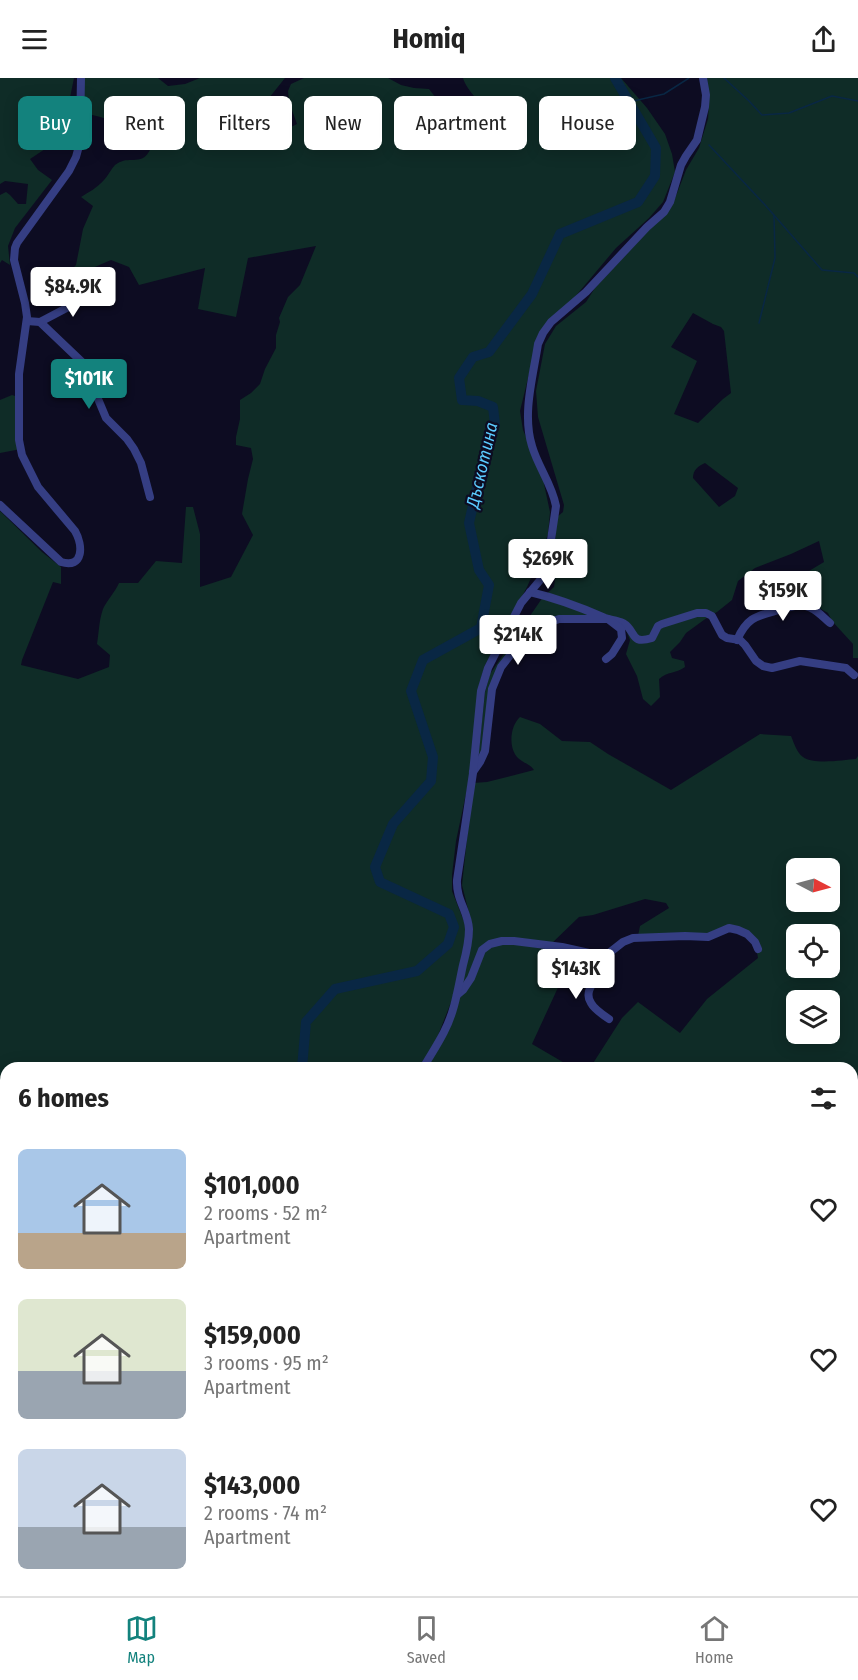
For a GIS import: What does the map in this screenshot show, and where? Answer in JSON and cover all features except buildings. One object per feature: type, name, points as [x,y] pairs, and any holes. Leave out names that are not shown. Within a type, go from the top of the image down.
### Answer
[{"type":"street","points":[[0,505],[61,562],[68,564],[78,559],[81,546],[79,538],[38,487],[22,455],[19,440],[19,374],[27,321],[14,260],[17,243],[69,171],[76,157],[80,133],[81,78]]},
{"type":"street","points":[[426,1062],[452,1014],[469,931],[468,920],[456,890],[473,773],[483,680],[521,603],[541,579],[547,567],[556,506],[555,497],[538,465],[531,444],[528,420],[538,344],[551,322],[586,292],[664,212],[670,202],[681,165],[697,140],[706,95],[703,78]]},
{"type":"street","points":[[27,321],[40,322],[95,293]]},
{"type":"street","points":[[40,322],[83,363],[106,418],[134,449],[141,463],[150,497]]},
{"type":"street","points":[[530,592],[624,624],[634,638],[639,640],[652,638],[658,626],[662,624],[697,613],[706,613],[712,616],[722,635],[743,643],[759,664],[768,668],[800,661],[846,669],[854,675]]},
{"type":"street","points":[[737,640],[743,628],[753,618],[770,611],[795,606],[802,605],[814,609],[830,623]]},
{"type":"street","points":[[473,773],[485,751],[492,689],[501,667],[515,649],[552,621],[567,618],[608,620],[621,629],[622,638],[606,659]]},
{"type":"street","points":[[457,995],[471,978],[482,950],[490,944],[502,941],[562,947],[598,955],[609,953],[623,942],[633,938],[708,937],[729,928],[747,934],[758,949]]},
{"type":"street","points":[[598,955],[603,961],[602,969],[591,987],[589,999],[591,1005],[609,1019]]},
{"type":"green space","points":[[0,78],[74,78],[70,96],[18,96],[18,150],[44,150],[30,159],[38,170],[52,180],[15,228],[8,246],[10,265],[2,260],[0,263],[0,195],[6,192],[18,204],[26,204],[28,184],[5,181],[0,184]]},
{"type":"green space","points":[[84,78],[158,78],[168,86],[185,84],[200,78],[285,78],[271,96],[197,96],[197,150],[292,150],[292,126],[297,124],[292,110],[292,96],[288,96],[291,84],[304,78],[388,78],[401,85],[429,89],[435,96],[394,96],[394,150],[527,150],[527,96],[474,96],[463,78],[621,78],[647,108],[665,134],[672,154],[675,172],[663,202],[616,248],[569,304],[556,313],[531,366],[520,411],[523,430],[544,478],[550,512],[548,534],[527,587],[485,665],[479,685],[471,770],[456,841],[452,875],[452,891],[467,929],[455,992],[435,1043],[422,1062],[0,1062],[0,511],[61,567],[61,584],[53,582],[21,665],[78,679],[109,667],[110,655],[97,644],[103,609],[119,583],[138,583],[156,561],[182,563],[186,507],[193,507],[200,534],[200,587],[231,577],[253,535],[242,514],[253,459],[251,448],[236,445],[240,400],[260,384],[276,348],[279,318],[288,297],[300,285],[316,246],[248,258],[236,317],[198,309],[205,268],[139,285],[129,267],[111,260],[57,285],[76,265],[83,229],[93,206],[81,197],[101,183],[120,162],[143,158],[150,150],[185,150],[185,96],[104,96],[104,118],[92,115],[92,96],[83,96]]},
{"type":"green space","points":[[707,78],[858,78],[858,658],[853,658],[853,644],[832,621],[828,613],[812,604],[812,584],[809,571],[824,562],[819,541],[755,568],[738,581],[732,600],[686,633],[670,652],[672,658],[684,661],[685,667],[659,679],[660,697],[651,706],[643,699],[637,676],[626,654],[630,640],[623,623],[591,615],[561,616],[522,641],[492,684],[484,745],[478,758],[485,692],[490,674],[543,597],[554,587],[559,552],[555,540],[557,517],[563,512],[564,505],[538,417],[536,391],[545,344],[556,326],[586,302],[595,288],[674,201],[686,170],[699,148],[708,119]],"holes":[[[693,313],[721,327],[724,331],[731,393],[698,423],[674,414],[697,361],[671,347]],[[705,463],[738,488],[735,496],[719,507],[693,478],[696,469]]]},
{"type":"green space","points":[[15,396],[21,449],[0,453],[0,400]]},
{"type":"green space","points":[[520,717],[540,724],[562,741],[590,742],[671,790],[760,734],[791,736],[801,755],[814,761],[856,759],[858,756],[858,1062],[594,1062],[622,1018],[638,1002],[680,1033],[707,999],[758,958],[747,935],[738,930],[638,936],[640,926],[669,908],[666,903],[645,899],[579,917],[550,945],[541,971],[561,981],[532,1044],[563,1062],[428,1062],[458,1001],[469,913],[462,885],[473,783],[487,782],[534,770],[515,754],[512,731]]},
{"type":"waterway","name":"Дъскотина","points":[[303,1062],[306,1022],[335,989],[417,971],[448,944],[454,927],[449,914],[380,882],[375,867],[393,824],[431,781],[433,757],[411,691],[423,660],[481,628],[489,585],[479,570],[469,523],[481,470],[495,424],[493,407],[478,401],[462,400],[459,378],[473,357],[489,352],[532,294],[560,234],[638,202],[655,176],[656,148],[615,78]]},
{"type":"waterway","points":[[636,100],[664,94],[689,78]]},
{"type":"waterway","points":[[724,78],[762,115],[789,113],[832,96],[858,101]]},
{"type":"waterway","points":[[709,145],[822,270],[854,273],[858,277]]},
{"type":"waterway","points":[[759,323],[775,258],[774,215]]}]
